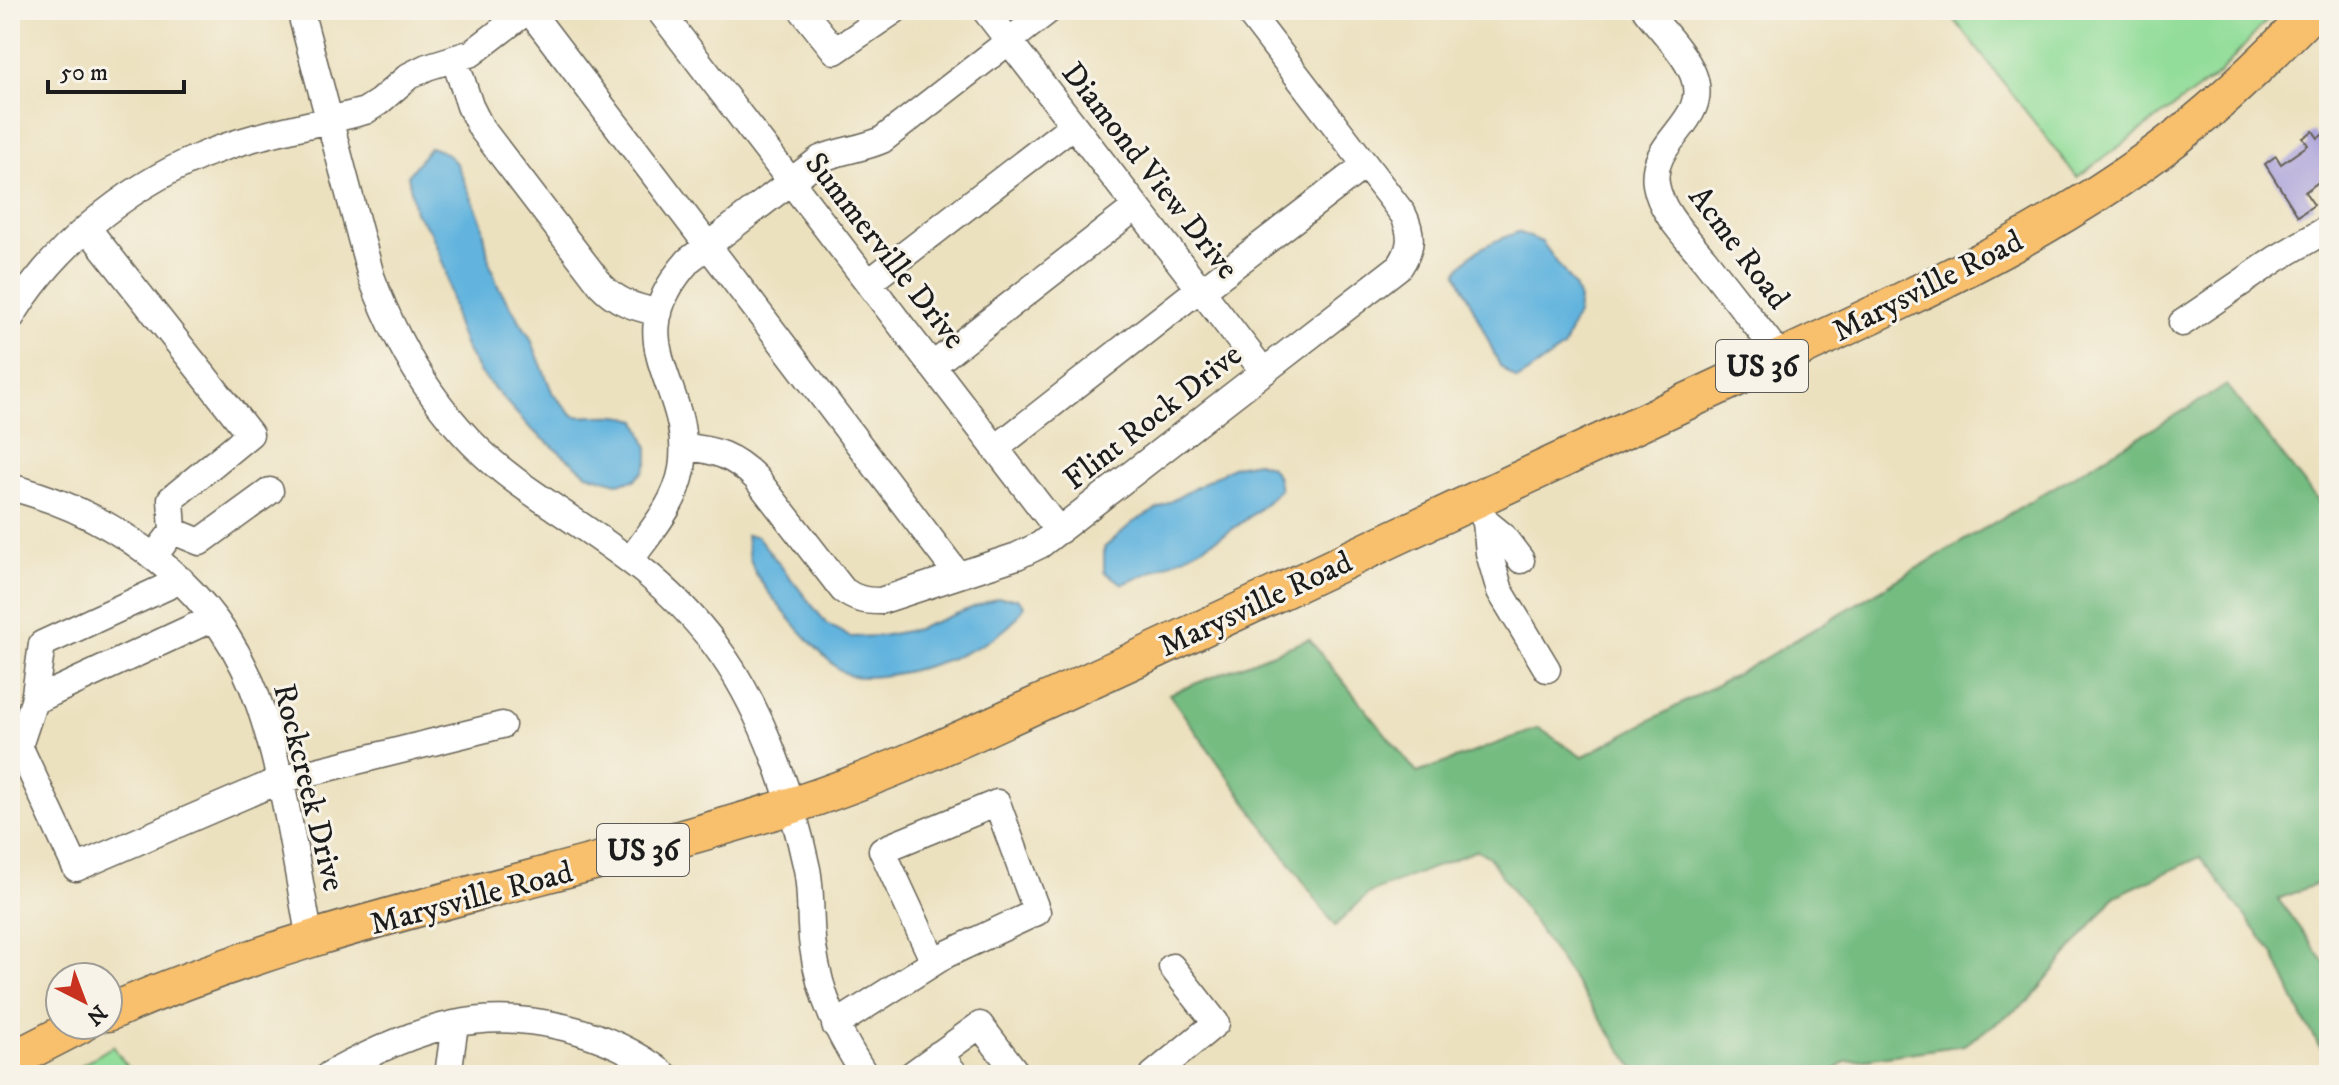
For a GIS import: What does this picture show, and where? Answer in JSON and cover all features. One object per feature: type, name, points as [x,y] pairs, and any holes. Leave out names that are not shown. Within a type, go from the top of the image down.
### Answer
[{"type":"highway","name":"Marysville Road","points":[[124,1006],[198,975],[310,940],[620,857],[790,806],[884,772],[1480,512],[1781,357],[1996,253],[2083,202],[2198,120],[2314,10]]},
{"type":"highway","points":[[10,1061],[49,1041]]},
{"type":"street","points":[[300,10],[371,276],[386,317],[429,392],[481,452],[514,480],[631,559],[686,610],[723,657],[746,694],[764,733],[790,806],[807,871],[813,947],[823,998],[865,1075]]},
{"type":"street","points":[[10,319],[41,276],[88,229],[130,195],[164,173],[200,156],[239,143],[365,111],[409,76],[472,53],[529,10],[958,575]]},
{"type":"street","name":"Summerville Drive","points":[[659,10],[1059,531]]},
{"type":"street","points":[[802,10],[835,51],[895,10]]},
{"type":"street","name":"Diamond View Drive","points":[[985,10],[1264,372]]},
{"type":"street","points":[[631,559],[665,513],[681,470],[684,447],[681,424],[660,363],[656,340],[665,293],[676,274],[707,246],[820,159],[882,140],[1049,10]]},
{"type":"street","name":"Flint Rock Drive","points":[[684,447],[707,449],[742,464],[843,590],[867,601],[880,601],[1017,556],[1059,531],[1264,372],[1400,266],[1408,255],[1411,241],[1403,214],[1247,10]]},
{"type":"street","name":"Acme Road","points":[[1646,10],[1686,62],[1697,88],[1696,104],[1690,118],[1660,155],[1656,166],[1655,182],[1659,195],[1678,226],[1781,357]]},
{"type":"street","points":[[455,60],[470,106],[481,128],[601,285],[626,305],[659,313]]},
{"type":"street","points":[[868,283],[1073,125]]},
{"type":"street","points":[[995,449],[1365,165]]},
{"type":"street","points":[[932,366],[1136,207]]},
{"type":"street","points":[[2182,323],[2276,259],[2329,228]]},
{"type":"street","points":[[88,229],[250,434],[171,499],[173,531],[154,556]]},
{"type":"street","name":"Rockcreek Drive","points":[[10,487],[71,506],[107,524],[154,556],[181,580],[233,647],[261,707],[280,780],[310,940]]},
{"type":"street","points":[[173,531],[200,542],[270,491]]},
{"type":"street","points":[[1480,512],[1521,560]]},
{"type":"street","points":[[1480,512],[1500,591],[1547,669]]},
{"type":"street","points":[[181,580],[42,644],[34,701],[19,746],[76,868],[280,780],[502,725]]},
{"type":"street","points":[[34,701],[213,618]]},
{"type":"street","points":[[835,1025],[940,958],[1037,912],[997,803],[882,850],[940,958]]},
{"type":"street","points":[[1153,1075],[1216,1023],[1172,967]]},
{"type":"street","points":[[329,1075],[397,1043],[455,1024],[509,1019],[560,1027],[611,1042],[665,1075]]},
{"type":"street","points":[[448,1075],[455,1024]]},
{"type":"street","points":[[911,1075],[980,1025],[1018,1075]]},
{"type":"street","points":[[939,1054],[956,1075]]},
{"type":"green space","points":[[1947,10],[2276,10],[2219,74],[2077,177]]},
{"type":"green space","points":[[2227,385],[2329,515],[2329,879],[2278,899],[2329,968],[2329,1061],[2302,1017],[2273,953],[2200,857],[2115,896],[2030,1000],[1964,1045],[1845,1062],[1828,1075],[1639,1075],[1489,857],[1477,850],[1369,893],[1335,926],[1169,694],[1309,639],[1417,773],[1539,728],[1582,757],[1748,668]]},
{"type":"green space","points":[[113,1046],[133,1075],[65,1075]]},
{"type":"water","points":[[430,147],[446,153],[457,164],[482,222],[489,261],[498,286],[530,337],[553,394],[574,416],[614,416],[637,420],[648,448],[648,461],[644,471],[634,480],[617,483],[587,474],[530,428],[480,373],[465,347],[455,320],[446,272],[431,232],[415,212],[408,175]]},
{"type":"water","points":[[1518,232],[1542,242],[1574,286],[1579,300],[1577,314],[1563,348],[1517,380],[1500,366],[1457,273],[1475,252]]},
{"type":"water","points":[[1257,462],[1270,466],[1277,476],[1280,489],[1246,520],[1186,556],[1123,584],[1104,572],[1104,548],[1132,523],[1234,466]]},
{"type":"water","points":[[746,535],[757,536],[827,624],[850,637],[881,636],[917,629],[997,598],[1017,598],[1024,605],[1014,621],[997,635],[948,659],[895,674],[852,676],[830,661],[770,595],[754,570]]},
{"type":"building","points":[[2329,130],[2329,185],[2324,178],[2305,192],[2314,205],[2298,216],[2265,164],[2276,156],[2281,164],[2308,145],[2303,138],[2313,131],[2318,138]]}]
